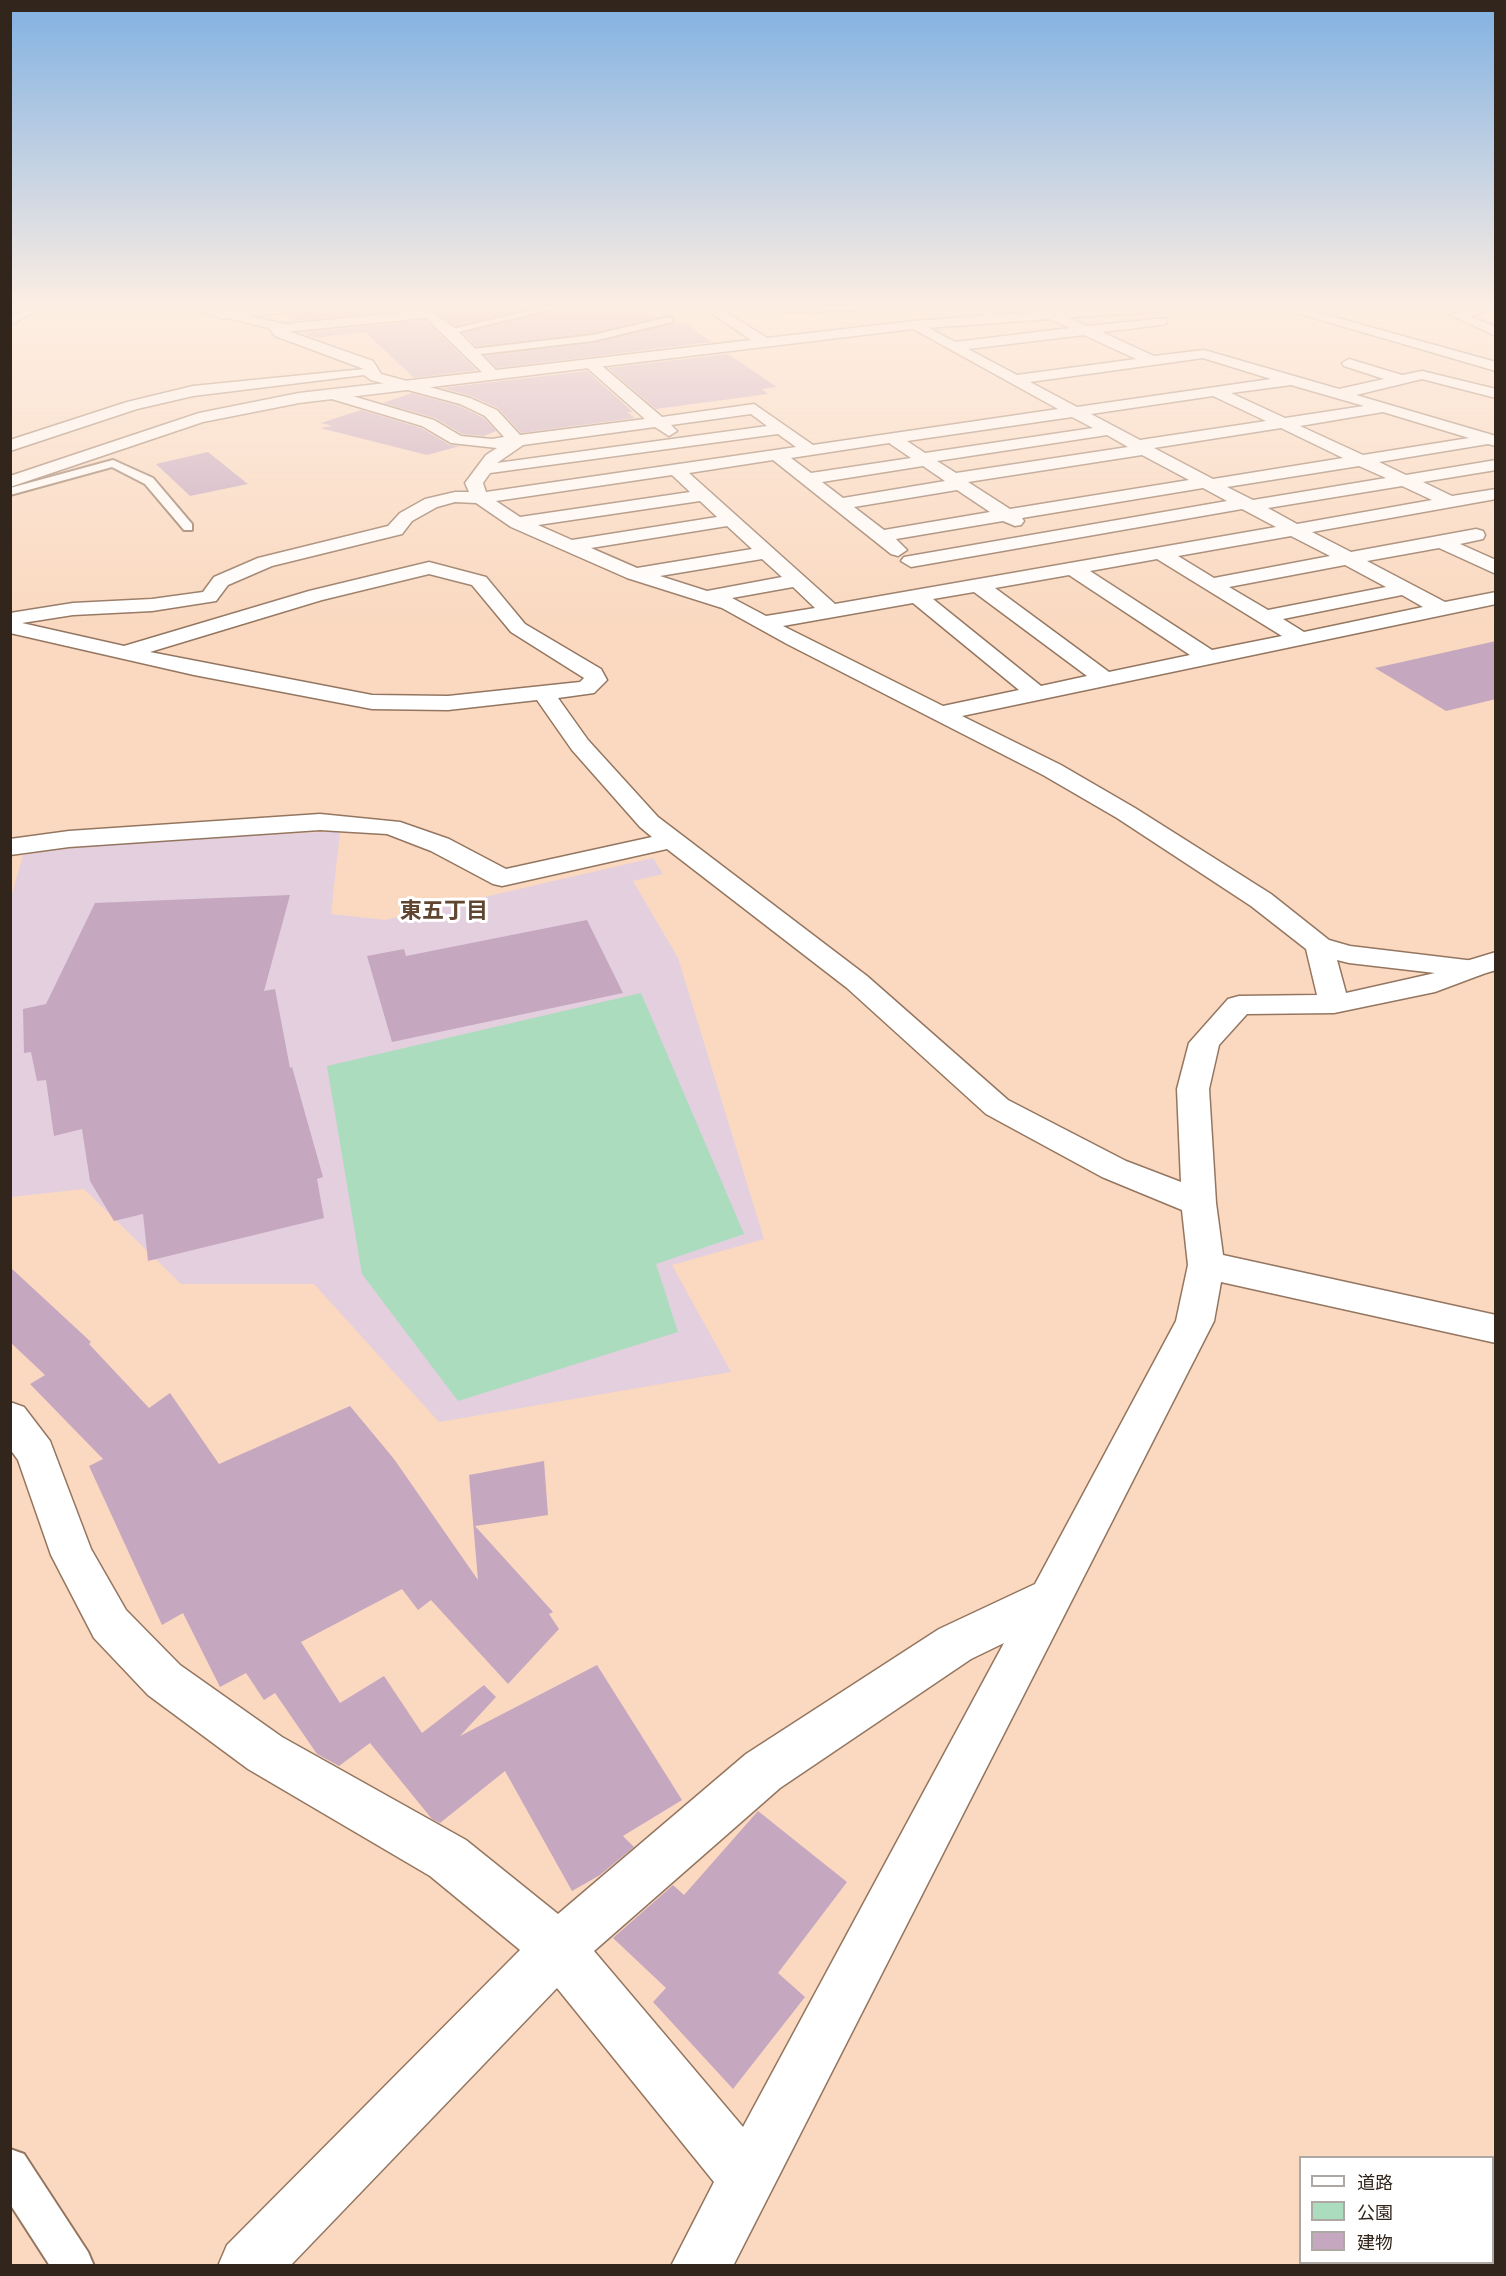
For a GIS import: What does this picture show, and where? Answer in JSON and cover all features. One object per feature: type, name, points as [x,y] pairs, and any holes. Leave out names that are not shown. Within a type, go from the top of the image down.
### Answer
[{"type":"street","points":[[10,446],[108,413]]},
{"type":"street","points":[[10,482],[200,418],[221,413]]},
{"type":"street","points":[[395,413],[428,423],[457,441],[492,444],[724,413]]},
{"type":"street","points":[[490,413],[517,442]]},
{"type":"street","points":[[650,413],[706,465]]},
{"type":"street","points":[[760,413],[810,450]]},
{"type":"street","points":[[10,619],[73,609],[152,605],[209,597],[221,581],[265,562],[394,530],[406,517],[431,502],[455,497],[480,498],[1062,413]]},
{"type":"street","points":[[1081,413],[1442,609]]},
{"type":"street","points":[[1261,413],[1450,502]]},
{"type":"street","points":[[839,504],[1143,447],[1353,413]]},
{"type":"street","points":[[1404,413],[1494,440]]},
{"type":"street","points":[[807,479],[1128,424]]},
{"type":"street","points":[[483,470],[781,429]]},
{"type":"street","points":[[892,438],[1209,658]]},
{"type":"street","points":[[880,536],[1494,440]]},
{"type":"street","points":[[517,442],[492,459],[474,483],[480,498],[516,523],[634,574],[729,604],[1052,770],[1135,819],[1261,900],[1319,946],[1349,954],[1484,964]]},
{"type":"street","points":[[777,455],[948,590]]},
{"type":"street","points":[[911,561],[1039,538],[1496,465]]},
{"type":"street","points":[[676,470],[831,611]]},
{"type":"street","points":[[763,623],[1496,494]]},
{"type":"street","points":[[516,523],[705,495]]},
{"type":"street","points":[[1420,507],[1488,540],[1496,538]]},
{"type":"street","points":[[571,546],[732,520]]},
{"type":"street","points":[[1211,584],[1476,535]]},
{"type":"street","points":[[1440,541],[1496,568]]},
{"type":"street","points":[[634,574],[767,552]]},
{"type":"street","points":[[1160,553],[1301,639]]},
{"type":"street","points":[[10,627],[126,652],[372,702],[448,703],[544,694],[586,688],[596,680],[593,674],[562,658],[518,628],[479,581],[429,568],[316,595],[126,652]]},
{"type":"street","points":[[706,597],[798,580]]},
{"type":"street","points":[[978,585],[1106,680]]},
{"type":"street","points":[[1265,617],[1404,589]]},
{"type":"street","points":[[917,596],[1037,693]]},
{"type":"street","points":[[942,713],[1496,598]]},
{"type":"street","points":[[544,694],[580,745],[649,822],[857,982],[997,1107],[1114,1169],[1199,1203]]},
{"type":"street","points":[[10,847],[69,838],[320,822],[355,824],[391,827],[440,846],[502,878],[672,840]]},
{"type":"street","points":[[1319,946],[1334,1004]]},
{"type":"street","points":[[701,2265],[1195,1321],[1206,1265],[1199,1203],[1193,1089],[1204,1043],[1239,1005],[1334,1004],[1435,983],[1484,964]]},
{"type":"street","points":[[1206,1265],[1483,1329],[1496,1329]]},
{"type":"street","points":[[10,1418],[36,1453],[72,1555],[110,1624],[164,1680],[266,1753],[448,1858],[558,1948],[746,2176]]},
{"type":"street","points":[[248,2265],[455,2057],[558,1948],[763,1771],[956,1644],[1048,1599]]},
{"type":"lane","points":[[10,492],[113,463],[149,482],[188,527]]},
{"type":"lane","points":[[10,2168],[74,2265]]},
{"type":"shaded area","points":[[340,831],[331,914],[385,920],[653,858],[663,874],[633,881],[678,958],[764,1239],[672,1265],[731,1372],[439,1422],[314,1284],[181,1284],[84,1189],[11,1197],[10,901],[23,855],[99,844]]},
{"type":"green space","points":[[641,993],[744,1234],[656,1264],[678,1332],[458,1401],[362,1274],[327,1066]]},
{"type":"building","points":[[351,413],[372,413],[421,428],[450,445],[460,446],[427,455],[320,428],[333,426],[321,423]]},
{"type":"building","points":[[418,413],[474,413],[484,418],[496,431],[484,436],[462,434],[435,418]]},
{"type":"building","points":[[503,413],[629,413],[635,418],[521,433]]},
{"type":"building","points":[[208,452],[248,484],[190,496],[156,464]]},
{"type":"building","points":[[1496,641],[1496,699],[1446,711],[1375,668]]},
{"type":"building","points":[[290,895],[264,991],[275,989],[290,1068],[292,1067],[323,1177],[317,1179],[324,1218],[148,1261],[143,1214],[114,1221],[90,1181],[82,1129],[54,1136],[46,1080],[37,1081],[31,1052],[24,1053],[23,1009],[46,1004],[95,903]]},
{"type":"building","points":[[587,920],[623,993],[392,1042],[367,956],[404,949],[406,956]]},
{"type":"building","points":[[10,1267],[91,1342],[89,1344],[149,1408],[170,1393],[219,1464],[350,1406],[394,1459],[478,1580],[469,1475],[544,1461],[548,1515],[475,1526],[553,1612],[549,1614],[559,1629],[508,1684],[431,1600],[418,1610],[402,1589],[301,1642],[340,1703],[384,1676],[422,1733],[484,1685],[496,1697],[460,1736],[597,1665],[682,1800],[623,1836],[634,1847],[600,1875],[572,1891],[505,1771],[440,1823],[432,1819],[370,1743],[339,1766],[317,1754],[275,1693],[264,1700],[246,1673],[220,1687],[183,1613],[162,1625],[89,1466],[103,1459],[30,1384],[45,1375],[10,1342]]},
{"type":"building","points":[[758,1811],[847,1882],[778,1973],[805,1997],[733,2089],[653,2002],[666,1988],[613,1938],[673,1885],[684,1895]]},
{"type":"district","name":"東五丁目","points":[[444,912]]}]
